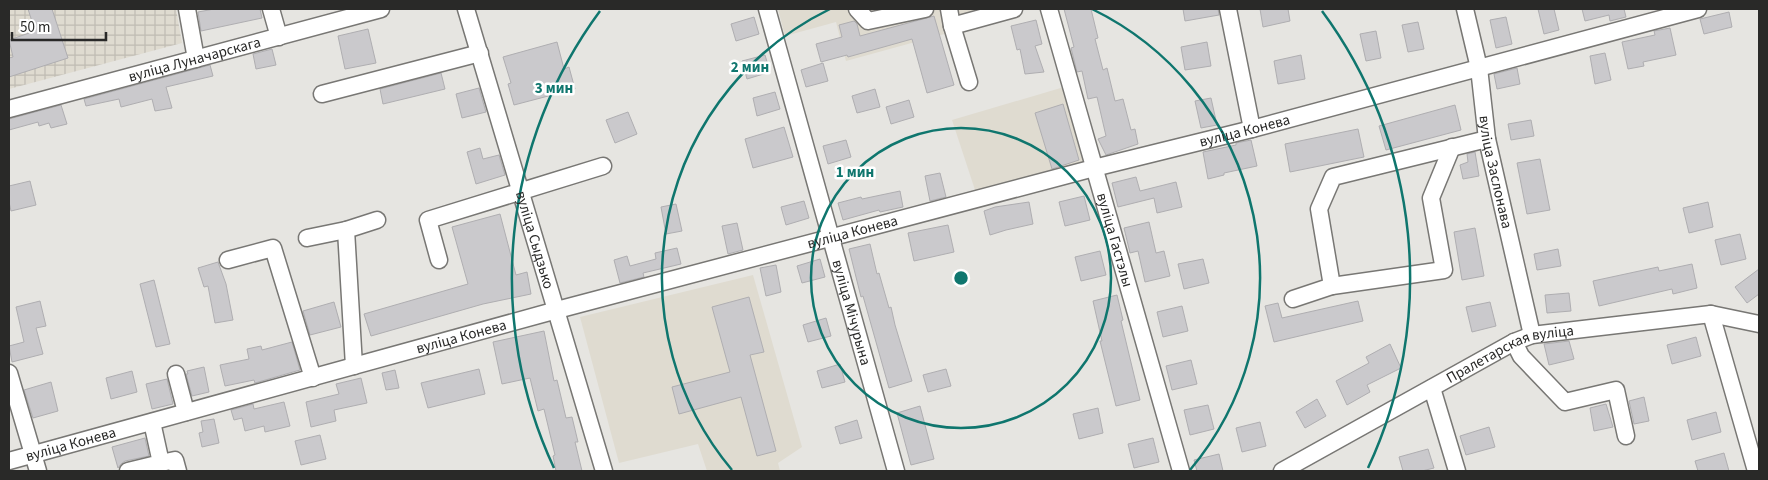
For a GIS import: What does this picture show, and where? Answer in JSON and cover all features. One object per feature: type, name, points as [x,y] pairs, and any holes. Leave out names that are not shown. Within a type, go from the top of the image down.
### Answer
[{"type":"street","points":[[187,9],[196,59]]},
{"type":"street","points":[[271,9],[279,37]]},
{"type":"street","name":"вуліца Луначарскага","points":[[9,109],[381,9]]},
{"type":"street","name":"вуліца Сыдзько","points":[[466,9],[604,471]]},
{"type":"street","name":"вуліца Мічурына","points":[[767,9],[896,471]]},
{"type":"street","points":[[857,9],[868,21],[925,9]]},
{"type":"street","points":[[949,9],[952,26],[969,82]]},
{"type":"street","points":[[952,26],[1014,9]]},
{"type":"street","name":"вуліца Гастэлы","points":[[1049,9],[1181,471]]},
{"type":"street","points":[[1228,9],[1252,129]]},
{"type":"street","name":"вуліца Заслонава","points":[[1465,9],[1479,68],[1487,139],[1532,335]]},
{"type":"street","name":"вуліца Конева","points":[[9,461],[557,310],[1094,168],[1252,129],[1698,9]]},
{"type":"street","points":[[322,94],[480,53]]},
{"type":"street","points":[[1332,286],[1319,209],[1333,177],[1487,139]]},
{"type":"street","points":[[1293,299],[1332,286],[1444,270],[1431,198],[1452,147]]},
{"type":"street","points":[[439,260],[428,220],[603,166]]},
{"type":"street","points":[[307,238],[346,230],[377,220]]},
{"type":"street","points":[[346,230],[354,366]]},
{"type":"street","points":[[228,260],[273,248],[313,378]]},
{"type":"street","points":[[1711,314],[1756,471]]},
{"type":"street","name":"Пралетарская вуліца","points":[[1282,471],[1514,342],[1532,335],[1711,314],[1759,324]]},
{"type":"street","points":[[1514,342],[1520,356],[1564,402],[1616,390],[1626,436]]},
{"type":"street","points":[[9,373],[38,471]]},
{"type":"street","points":[[176,374],[186,412]]},
{"type":"street","points":[[1432,388],[1457,471]]},
{"type":"street","points":[[152,422],[161,463]]},
{"type":"street","points":[[128,471],[175,460],[178,471]]},
{"type":"shaded area","points":[[9,9],[176,9],[182,43],[9,89]]},
{"type":"shaded area","points":[[778,9],[985,9],[988,22],[846,61],[836,22],[785,36]]},
{"type":"shaded area","points":[[1064,87],[1087,163],[976,193],[952,120]]},
{"type":"shaded area","points":[[753,275],[802,447],[778,463],[780,471],[707,471],[698,444],[619,463],[580,317]]},
{"type":"building","points":[[28,9],[52,9],[68,58],[9,77],[9,58],[13,57],[9,40],[35,31]]},
{"type":"building","points":[[214,9],[260,9],[262,18],[201,31],[198,12]]},
{"type":"building","points":[[1064,9],[1091,9],[1098,38],[1095,39],[1103,70],[1107,68],[1115,101],[1123,99],[1131,130],[1135,129],[1138,144],[1106,155],[1098,139],[1106,136],[1097,97],[1088,99],[1082,71],[1077,72],[1071,48],[1074,47]]},
{"type":"building","points":[[1183,9],[1218,9],[1219,15],[1185,21]]},
{"type":"building","points":[[1260,9],[1288,9],[1290,21],[1263,27]]},
{"type":"building","points":[[1538,9],[1554,9],[1559,30],[1544,34]]},
{"type":"building","points":[[1582,9],[1624,9],[1626,17],[1610,21],[1609,15],[1585,21]]},
{"type":"building","points":[[1729,12],[1732,27],[1704,34],[1700,19]]},
{"type":"building","points":[[934,16],[954,85],[927,93],[912,39],[848,57],[847,55],[821,62],[816,44],[842,37],[839,25],[854,21],[857,24],[860,36]]},
{"type":"building","points":[[754,17],[759,34],[736,41],[731,24]]},
{"type":"building","points":[[1506,17],[1512,44],[1496,48],[1490,20]]},
{"type":"building","points":[[1036,20],[1042,44],[1035,46],[1044,72],[1025,74],[1020,49],[1017,50],[1011,26]]},
{"type":"building","points":[[1418,22],[1424,49],[1408,52],[1402,25]]},
{"type":"building","points":[[1670,28],[1676,55],[1643,62],[1644,66],[1628,69],[1622,42],[1655,35],[1654,31]]},
{"type":"building","points":[[368,29],[376,63],[345,69],[338,36]]},
{"type":"building","points":[[1376,31],[1381,58],[1366,61],[1360,34]]},
{"type":"building","points":[[557,42],[564,69],[569,67],[575,89],[514,105],[508,84],[511,83],[503,57]]},
{"type":"building","points":[[1207,42],[1211,66],[1185,70],[1181,47]]},
{"type":"building","points":[[272,49],[276,65],[256,69],[253,54]]},
{"type":"building","points":[[1605,53],[1611,80],[1595,84],[1590,56]]},
{"type":"building","points":[[765,55],[770,72],[747,79],[742,61]]},
{"type":"building","points":[[1301,55],[1305,79],[1278,84],[1274,61]]},
{"type":"building","points":[[823,63],[828,81],[806,87],[801,70]]},
{"type":"building","points":[[210,65],[213,76],[166,87],[172,108],[155,111],[152,99],[121,107],[119,99],[86,106],[84,99]]},
{"type":"building","points":[[1517,68],[1520,84],[1497,89],[1494,74]]},
{"type":"building","points":[[441,73],[445,89],[383,104],[380,89]]},
{"type":"building","points":[[479,88],[486,112],[462,118],[456,94]]},
{"type":"building","points":[[875,89],[880,107],[857,113],[852,96]]},
{"type":"building","points":[[775,92],[780,109],[757,116],[753,98]]},
{"type":"building","points":[[1211,98],[1217,125],[1201,128],[1195,101]]},
{"type":"building","points":[[909,100],[914,117],[891,124],[886,107]]},
{"type":"building","points":[[1063,104],[1079,160],[1052,169],[1035,113]]},
{"type":"building","points":[[61,105],[67,124],[51,128],[49,123],[39,126],[38,122],[9,130],[9,119]]},
{"type":"building","points":[[1455,105],[1461,130],[1386,150],[1379,126]]},
{"type":"building","points":[[628,112],[637,134],[615,143],[606,120]]},
{"type":"building","points":[[1531,120],[1534,136],[1511,140],[1508,124]]},
{"type":"building","points":[[784,127],[793,157],[753,168],[745,139]]},
{"type":"building","points":[[1358,129],[1364,157],[1290,172],[1285,144]]},
{"type":"building","points":[[846,140],[851,157],[828,164],[823,146]]},
{"type":"building","points":[[1251,140],[1257,166],[1224,173],[1224,175],[1208,179],[1203,152]]},
{"type":"building","points":[[480,148],[483,159],[499,155],[505,175],[476,184],[467,152]]},
{"type":"building","points":[[1475,152],[1479,176],[1463,179],[1460,165],[1468,162],[1467,154]]},
{"type":"building","points":[[1540,159],[1550,210],[1527,214],[1517,163]]},
{"type":"building","points":[[940,173],[946,197],[930,201],[925,176]]},
{"type":"building","points":[[1136,177],[1140,191],[1176,182],[1182,207],[1157,213],[1154,198],[1118,207],[1112,183]]},
{"type":"building","points":[[30,181],[36,205],[11,211],[9,186]]},
{"type":"building","points":[[900,191],[903,207],[880,212],[879,210],[843,220],[838,203],[861,197],[862,199]]},
{"type":"building","points":[[1084,196],[1090,220],[1065,226],[1059,202]]},
{"type":"building","points":[[804,201],[809,218],[786,225],[781,207]]},
{"type":"building","points":[[1029,202],[1033,224],[990,235],[984,211],[995,207]]},
{"type":"building","points":[[1708,202],[1713,227],[1689,233],[1683,208]]},
{"type":"building","points":[[676,204],[682,231],[666,234],[661,207]]},
{"type":"building","points":[[500,214],[516,275],[527,272],[531,294],[483,304],[371,336],[364,314],[468,284],[452,227]]},
{"type":"building","points":[[1149,222],[1156,253],[1164,251],[1170,276],[1145,282],[1138,251],[1130,253],[1124,228]]},
{"type":"building","points":[[737,223],[743,250],[728,254],[722,226]]},
{"type":"building","points":[[948,225],[954,252],[914,261],[908,233]]},
{"type":"building","points":[[1475,228],[1484,276],[1462,280],[1454,232]]},
{"type":"building","points":[[1740,234],[1746,259],[1721,265],[1715,240]]},
{"type":"building","points":[[870,244],[877,274],[879,273],[889,308],[891,307],[912,381],[889,388],[863,296],[861,297],[849,249]]},
{"type":"building","points":[[677,248],[681,264],[643,273],[644,277],[620,283],[614,260],[627,256],[630,266],[656,259],[655,253]]},
{"type":"building","points":[[1558,249],[1561,266],[1537,270],[1534,254]]},
{"type":"building","points":[[1100,251],[1106,275],[1081,281],[1075,257]]},
{"type":"building","points":[[820,259],[825,277],[802,283],[797,266]]},
{"type":"building","points":[[1203,259],[1209,283],[1184,289],[1178,264]]},
{"type":"building","points":[[218,262],[226,284],[233,320],[215,323],[208,286],[204,287],[198,268]]},
{"type":"building","points":[[1692,264],[1697,288],[1673,294],[1672,289],[1599,306],[1593,281],[1658,267],[1659,271]]},
{"type":"building","points":[[776,265],[781,292],[766,296],[760,268]]},
{"type":"building","points":[[1759,269],[1759,294],[1747,303],[1735,287]]},
{"type":"building","points":[[154,280],[170,344],[156,347],[140,284]]},
{"type":"building","points":[[1569,293],[1571,311],[1547,313],[1545,295]]},
{"type":"building","points":[[1117,295],[1123,320],[1121,321],[1140,400],[1116,406],[1100,341],[1102,341],[1093,301]]},
{"type":"building","points":[[749,297],[764,352],[750,355],[776,451],[757,456],[741,397],[679,414],[672,387],[730,372],[712,307]]},
{"type":"building","points":[[40,301],[46,326],[36,328],[43,354],[12,362],[9,346],[24,342],[16,307]]},
{"type":"building","points":[[1358,301],[1363,321],[1274,342],[1265,306],[1278,303],[1282,318]]},
{"type":"building","points":[[334,302],[341,327],[310,335],[303,311]]},
{"type":"building","points":[[1490,302],[1496,326],[1472,332],[1466,307]]},
{"type":"building","points":[[1182,306],[1188,331],[1163,337],[1157,312]]},
{"type":"building","points":[[826,318],[831,336],[808,342],[803,325]]},
{"type":"building","points":[[544,331],[554,381],[557,380],[566,418],[572,417],[578,442],[575,442],[582,471],[556,471],[553,456],[555,455],[544,409],[538,411],[530,378],[502,384],[493,342]]},
{"type":"building","points":[[1696,337],[1701,356],[1672,364],[1667,345]]},
{"type":"building","points":[[1569,341],[1574,359],[1549,365],[1544,344]]},
{"type":"building","points":[[292,342],[300,370],[255,383],[254,380],[225,386],[220,365],[249,359],[247,349],[261,346],[262,350]]},
{"type":"building","points":[[1390,344],[1401,368],[1367,385],[1370,392],[1347,405],[1336,381],[1369,363],[1366,357]]},
{"type":"building","points":[[1191,360],[1197,384],[1172,390],[1166,366]]},
{"type":"building","points":[[840,364],[845,382],[822,388],[817,371]]},
{"type":"building","points":[[204,367],[209,392],[192,396],[186,374],[188,374],[187,371]]},
{"type":"building","points":[[479,369],[485,394],[428,408],[421,383]]},
{"type":"building","points":[[946,369],[951,386],[928,392],[923,375]]},
{"type":"building","points":[[395,370],[399,388],[386,390],[382,373]]},
{"type":"building","points":[[132,371],[137,392],[111,399],[106,378]]},
{"type":"building","points":[[361,378],[367,403],[334,410],[336,421],[311,427],[306,402],[339,394],[336,384]]},
{"type":"building","points":[[167,379],[173,404],[152,409],[146,384]]},
{"type":"building","points":[[51,382],[58,411],[33,418],[24,390]]},
{"type":"building","points":[[1644,397],[1649,421],[1634,424],[1629,401]]},
{"type":"building","points":[[1317,399],[1326,416],[1305,428],[1296,412]]},
{"type":"building","points":[[284,402],[290,426],[265,432],[264,426],[245,431],[242,418],[234,420],[231,410],[253,404],[254,409]]},
{"type":"building","points":[[1606,404],[1613,427],[1594,431],[1590,408]]},
{"type":"building","points":[[1208,405],[1214,429],[1190,435],[1184,410]]},
{"type":"building","points":[[920,406],[934,459],[911,465],[897,413]]},
{"type":"building","points":[[1098,408],[1103,433],[1079,439],[1073,414]]},
{"type":"building","points":[[1716,412],[1721,432],[1692,440],[1687,420]]},
{"type":"building","points":[[214,419],[219,443],[202,447],[199,433],[203,432],[201,421]]},
{"type":"building","points":[[857,420],[862,438],[840,444],[835,427]]},
{"type":"building","points":[[1260,422],[1266,446],[1242,452],[1236,428]]},
{"type":"building","points":[[1489,427],[1495,447],[1466,455],[1460,436]]},
{"type":"building","points":[[320,435],[326,459],[301,465],[295,441]]},
{"type":"building","points":[[145,438],[149,456],[125,461],[118,468],[112,447]]},
{"type":"building","points":[[1153,438],[1159,462],[1134,468],[1128,444]]},
{"type":"building","points":[[1428,449],[1434,468],[1422,471],[1403,471],[1399,457]]},
{"type":"building","points":[[1724,453],[1729,471],[1698,471],[1695,461]]},
{"type":"building","points":[[1219,454],[1223,471],[1197,471],[1194,460]]}]
